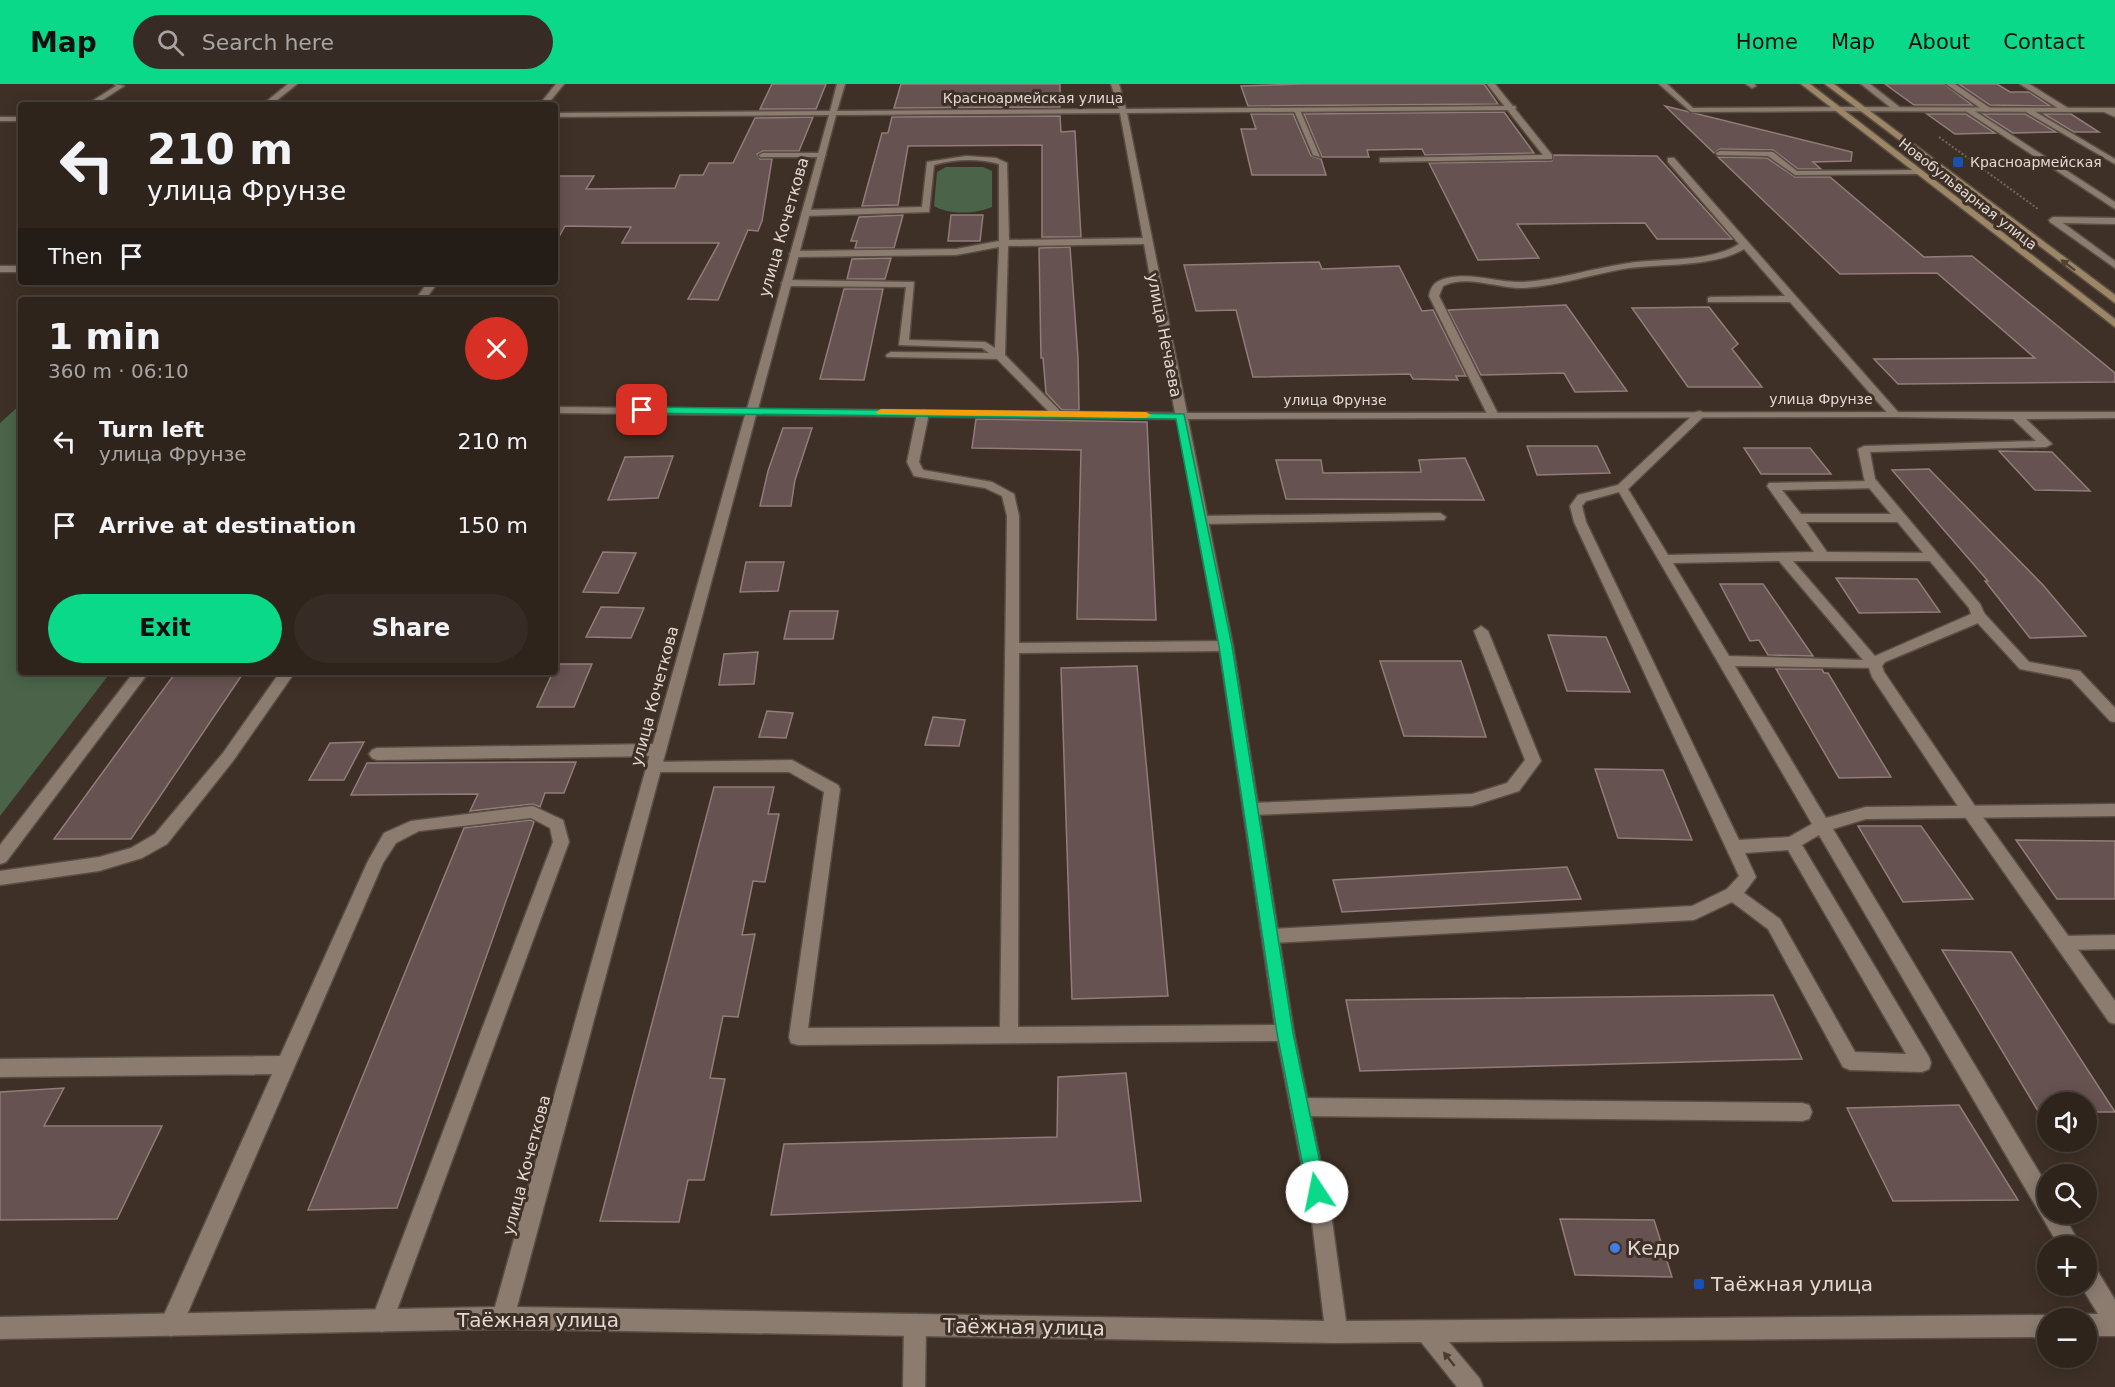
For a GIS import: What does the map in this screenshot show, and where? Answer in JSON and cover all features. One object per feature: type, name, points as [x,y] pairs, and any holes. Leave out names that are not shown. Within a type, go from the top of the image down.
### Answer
[{"type":"main road","name":"Новобульварная улица","points":[[1805,84],[2115,324]]},
{"type":"main road","name":"Новобульварная улица","points":[[1829,84],[2115,300]]},
{"type":"street","points":[[94,102],[119,85],[130,84]]},
{"type":"street","points":[[270,102],[293,84]]},
{"type":"street","points":[[545,102],[560,84]]},
{"type":"street","name":"улица Кочеткова","points":[[503,1318],[841,84]]},
{"type":"street","name":"улица Нечаева","points":[[1115,84],[1123,111],[1226,646],[1285,1033],[1321,1213],[1336,1332]]},
{"type":"street","points":[[1383,160],[1549,157],[1491,84]]},
{"type":"street","points":[[1663,84],[1691,110],[2111,110],[2115,115]]},
{"type":"street","points":[[1865,84],[1898,109]]},
{"type":"street","points":[[1950,84],[1989,110]]},
{"type":"street","points":[[2024,84],[2067,110]]},
{"type":"street","name":"Красноармейская улица","points":[[558,115],[1512,108]]},
{"type":"street","points":[[1296,110],[1317,155]]},
{"type":"street","points":[[1970,110],[2115,206]]},
{"type":"street","points":[[2029,110],[2115,162]]},
{"type":"street","points":[[0,119],[18,119]]},
{"type":"street","points":[[1720,153],[1770,154],[1795,172],[1917,172]]},
{"type":"street","points":[[763,155],[822,155]]},
{"type":"street","points":[[805,213],[926,210],[930,164],[941,159],[994,159],[1003,163],[1004,243],[1000,356]]},
{"type":"street","points":[[1671,160],[1894,414]]},
{"type":"street","points":[[2053,220],[2115,221]]},
{"type":"street","points":[[2053,220],[2115,265]]},
{"type":"street","points":[[988,234],[1004,243]]},
{"type":"street","points":[[794,254],[956,252],[1004,243],[1147,241]]},
{"type":"street","points":[[1492,414],[1434,296],[1435,288],[1439,283],[1461,278],[1523,285],[1639,264],[1683,261],[1727,252],[1745,244]]},
{"type":"street","points":[[0,269],[18,269]]},
{"type":"street","points":[[786,283],[911,284],[903,343],[985,345],[1000,356],[1057,414]]},
{"type":"street","points":[[1711,300],[1793,299]]},
{"type":"street","points":[[891,354],[1000,356]]},
{"type":"street","name":"улица Фрунзе","points":[[558,410],[1180,416],[2115,415]]},
{"type":"street","points":[[923,413],[913,462],[918,473],[988,485],[1008,494],[1012,516],[1009,1035]]},
{"type":"street","points":[[1272,936],[1694,913],[1733,894],[1748,877],[1580,522],[1576,506],[1582,498],[1622,488],[1700,414]]},
{"type":"street","points":[[2016,416],[2046,444],[1864,449],[1869,480],[1975,607],[1978,615],[2025,666],[2075,675],[2115,717]]},
{"type":"street","points":[[1823,556],[1773,486],[1874,486]]},
{"type":"street","points":[[1622,488],[2037,1188]]},
{"type":"street","points":[[1201,520],[1440,517]]},
{"type":"street","points":[[1797,518],[1901,518]]},
{"type":"street","points":[[1664,559],[1823,556],[1933,557]]},
{"type":"street","points":[[1783,557],[1875,664],[1877,673],[1969,810],[2115,1016]]},
{"type":"street","points":[[1725,661],[1875,664],[1880,659],[1973,620],[1978,615]]},
{"type":"street","points":[[1251,809],[1472,800],[1513,787],[1533,761],[1481,631]]},
{"type":"street","points":[[1011,648],[1226,646]]},
{"type":"street","points":[[0,857],[140,675]]},
{"type":"street","points":[[0,878],[99,864],[136,853],[161,839],[228,758],[286,675]]},
{"type":"street","points":[[377,754],[656,758],[792,766],[832,789],[798,1037],[1285,1033]]},
{"type":"street","points":[[1733,847],[1792,843],[1822,826],[1866,813],[2115,810]]},
{"type":"street","points":[[171,1325],[376,861],[390,838],[417,825],[533,812],[557,824],[561,842],[382,1321]]},
{"type":"street","points":[[1733,894],[1774,924],[1850,1061],[1922,1063],[1792,843]]},
{"type":"street","points":[[2063,942],[2115,942]]},
{"type":"street","points":[[0,1068],[285,1065]]},
{"type":"street","points":[[1300,1107],[1802,1112]]},
{"type":"street","points":[[2097,1292],[2115,1323],[2097,1324]]},
{"type":"street","name":"Таёжная улица","points":[[0,1328],[503,1318],[1336,1332],[2037,1326]]},
{"type":"street","points":[[914,1387],[915,1325]]},
{"type":"street","points":[[1425,1330],[1472,1387]]},
{"type":"path","points":[[1939,137],[2053,220]]},
{"type":"green space","points":[[946,167],[983,167],[992,171],[992,207],[963,212],[947,211],[934,206],[937,172]]},
{"type":"green space","points":[[18,407],[18,675],[109,675],[0,816],[0,423]]},
{"type":"building","points":[[772,84],[826,84],[816,109],[760,109]]},
{"type":"building","points":[[901,84],[1060,84],[1060,107],[894,108]]},
{"type":"building","points":[[1484,84],[1498,104],[1248,106],[1241,86]]},
{"type":"building","points":[[1885,84],[1944,84],[1972,105],[1914,105]]},
{"type":"building","points":[[1959,84],[1997,84],[2010,92],[2029,92],[2050,106],[1990,105]]},
{"type":"building","points":[[1665,106],[1852,152],[1851,161],[1813,162],[1821,169],[1798,169],[1773,150],[1720,149],[1714,153]]},
{"type":"building","points":[[1504,112],[1534,153],[1425,155],[1422,149],[1367,150],[1369,157],[1322,157],[1304,114]]},
{"type":"building","points":[[1251,114],[1293,114],[1311,156],[1321,159],[1326,175],[1252,175],[1241,129],[1256,129]]},
{"type":"building","points":[[1927,114],[1966,114],[1995,133],[1955,134]]},
{"type":"building","points":[[1983,114],[2025,114],[2056,132],[2013,133]]},
{"type":"building","points":[[2044,114],[2071,114],[2099,132],[2074,132]]},
{"type":"building","points":[[1060,116],[1061,132],[1075,131],[1081,237],[1042,237],[1042,145],[908,146],[898,205],[862,206],[882,133],[888,133],[892,117]]},
{"type":"building","points":[[813,117],[799,151],[763,151],[757,154],[760,159],[772,159],[762,221],[758,231],[748,230],[718,300],[688,299],[719,243],[622,243],[631,227],[565,226],[558,239],[558,176],[594,176],[586,189],[675,188],[680,175],[703,175],[709,163],[733,163],[755,118]]},
{"type":"building","points":[[1554,155],[1657,156],[1732,239],[1657,239],[1645,223],[1517,224],[1539,258],[1478,260],[1429,163],[1552,161]]},
{"type":"building","points":[[1718,157],[1767,158],[1795,177],[1830,177],[1924,257],[1972,256],[2115,373],[2115,382],[1898,384],[1874,359],[2035,358],[1937,273],[1840,274]]},
{"type":"building","points":[[903,215],[894,248],[855,248],[857,241],[851,241],[859,217]]},
{"type":"building","points":[[951,215],[983,215],[980,241],[948,241]]},
{"type":"building","points":[[1070,247],[1078,357],[1079,410],[1062,410],[1046,393],[1043,358],[1041,358],[1039,248]]},
{"type":"building","points":[[891,258],[885,279],[847,279],[852,259]]},
{"type":"building","points":[[1319,262],[1322,269],[1399,266],[1422,311],[1433,310],[1466,376],[1456,376],[1458,380],[1413,379],[1410,374],[1253,377],[1236,310],[1196,311],[1184,265]]},
{"type":"building","points":[[844,289],[883,289],[864,380],[820,379]]},
{"type":"building","points":[[1566,305],[1627,391],[1575,392],[1564,373],[1481,375],[1448,310]]},
{"type":"building","points":[[1709,307],[1738,344],[1732,349],[1762,387],[1688,387],[1632,308]]},
{"type":"building","points":[[976,419],[1147,422],[1156,620],[1077,619],[1081,450],[972,448]]},
{"type":"building","points":[[783,428],[812,428],[795,480],[791,506],[760,506],[768,471]]},
{"type":"building","points":[[1527,446],[1597,446],[1610,473],[1537,475]]},
{"type":"building","points":[[1744,448],[1810,448],[1831,474],[1761,474]]},
{"type":"building","points":[[1999,451],[2052,452],[2090,491],[2035,490]]},
{"type":"building","points":[[673,456],[658,498],[608,500],[625,457]]},
{"type":"building","points":[[1465,458],[1484,500],[1286,499],[1276,460],[1321,460],[1323,473],[1421,472],[1419,460]]},
{"type":"building","points":[[1929,469],[2043,585],[2086,636],[2030,638],[1985,581],[1988,581],[1892,470]]},
{"type":"building","points":[[603,552],[636,553],[618,593],[583,592]]},
{"type":"building","points":[[746,562],[784,562],[778,591],[740,592]]},
{"type":"building","points":[[1836,578],[1917,579],[1940,612],[1859,613]]},
{"type":"building","points":[[1720,584],[1763,584],[1813,656],[1768,655],[1759,640],[1750,641]]},
{"type":"building","points":[[601,607],[644,608],[631,638],[586,637]]},
{"type":"building","points":[[790,611],[838,611],[833,639],[784,639]]},
{"type":"building","points":[[1548,635],[1606,637],[1630,692],[1567,691]]},
{"type":"building","points":[[758,652],[754,684],[719,685],[724,654]]},
{"type":"building","points":[[1380,661],[1461,661],[1486,737],[1404,736]]},
{"type":"building","points":[[558,664],[592,664],[574,707],[537,707],[552,675],[558,675]]},
{"type":"building","points":[[1137,666],[1168,996],[1072,999],[1061,668]]},
{"type":"building","points":[[1776,669],[1822,669],[1824,673],[1828,673],[1891,777],[1839,778]]},
{"type":"building","points":[[174,675],[242,675],[131,839],[54,839]]},
{"type":"building","points":[[767,711],[793,713],[786,738],[759,737]]},
{"type":"building","points":[[933,717],[965,720],[959,746],[925,745]]},
{"type":"building","points":[[364,742],[344,780],[309,780],[330,743]]},
{"type":"building","points":[[576,762],[564,793],[545,793],[540,807],[533,804],[470,811],[478,794],[351,795],[367,763]]},
{"type":"building","points":[[1595,769],[1663,770],[1692,840],[1618,838]]},
{"type":"building","points":[[714,787],[774,787],[768,814],[779,814],[765,882],[753,881],[742,935],[755,934],[738,1017],[723,1016],[710,1078],[725,1079],[704,1180],[688,1180],[679,1222],[600,1221]]},
{"type":"building","points":[[531,820],[534,822],[397,1208],[308,1210],[464,828]]},
{"type":"building","points":[[1858,826],[1921,826],[1973,899],[1903,902]]},
{"type":"building","points":[[2016,840],[2115,841],[2115,899],[2057,899]]},
{"type":"building","points":[[1567,867],[1581,899],[1342,912],[1333,880]]},
{"type":"building","points":[[1942,950],[2011,952],[2115,1112],[2097,1112],[2097,1092],[2037,1092],[2037,1109]]},
{"type":"building","points":[[1773,995],[1802,1059],[1360,1071],[1346,1000]]},
{"type":"building","points":[[1126,1073],[1141,1201],[771,1215],[784,1144],[1057,1137],[1058,1077]]},
{"type":"building","points":[[64,1088],[44,1126],[162,1126],[117,1219],[0,1220],[0,1092]]},
{"type":"building","points":[[1959,1105],[2018,1200],[1893,1201],[1847,1108]]},
{"type":"building","name":"Кедр","points":[[1560,1219],[1654,1220],[1672,1277],[1575,1275]]},
{"type":"slow traffic","points":[[881,412],[1146,415]]},
{"type":"place","name":"Красноармейская","points":[[1958,162]]},
{"type":"place","name":"Кедр","points":[[1615,1248]]},
{"type":"place","name":"Таёжная улица","points":[[1699,1284]]},
{"type":"route","points":[[642,410],[1180,416],[1226,646],[1285,1033],[1317,1192]]}]
